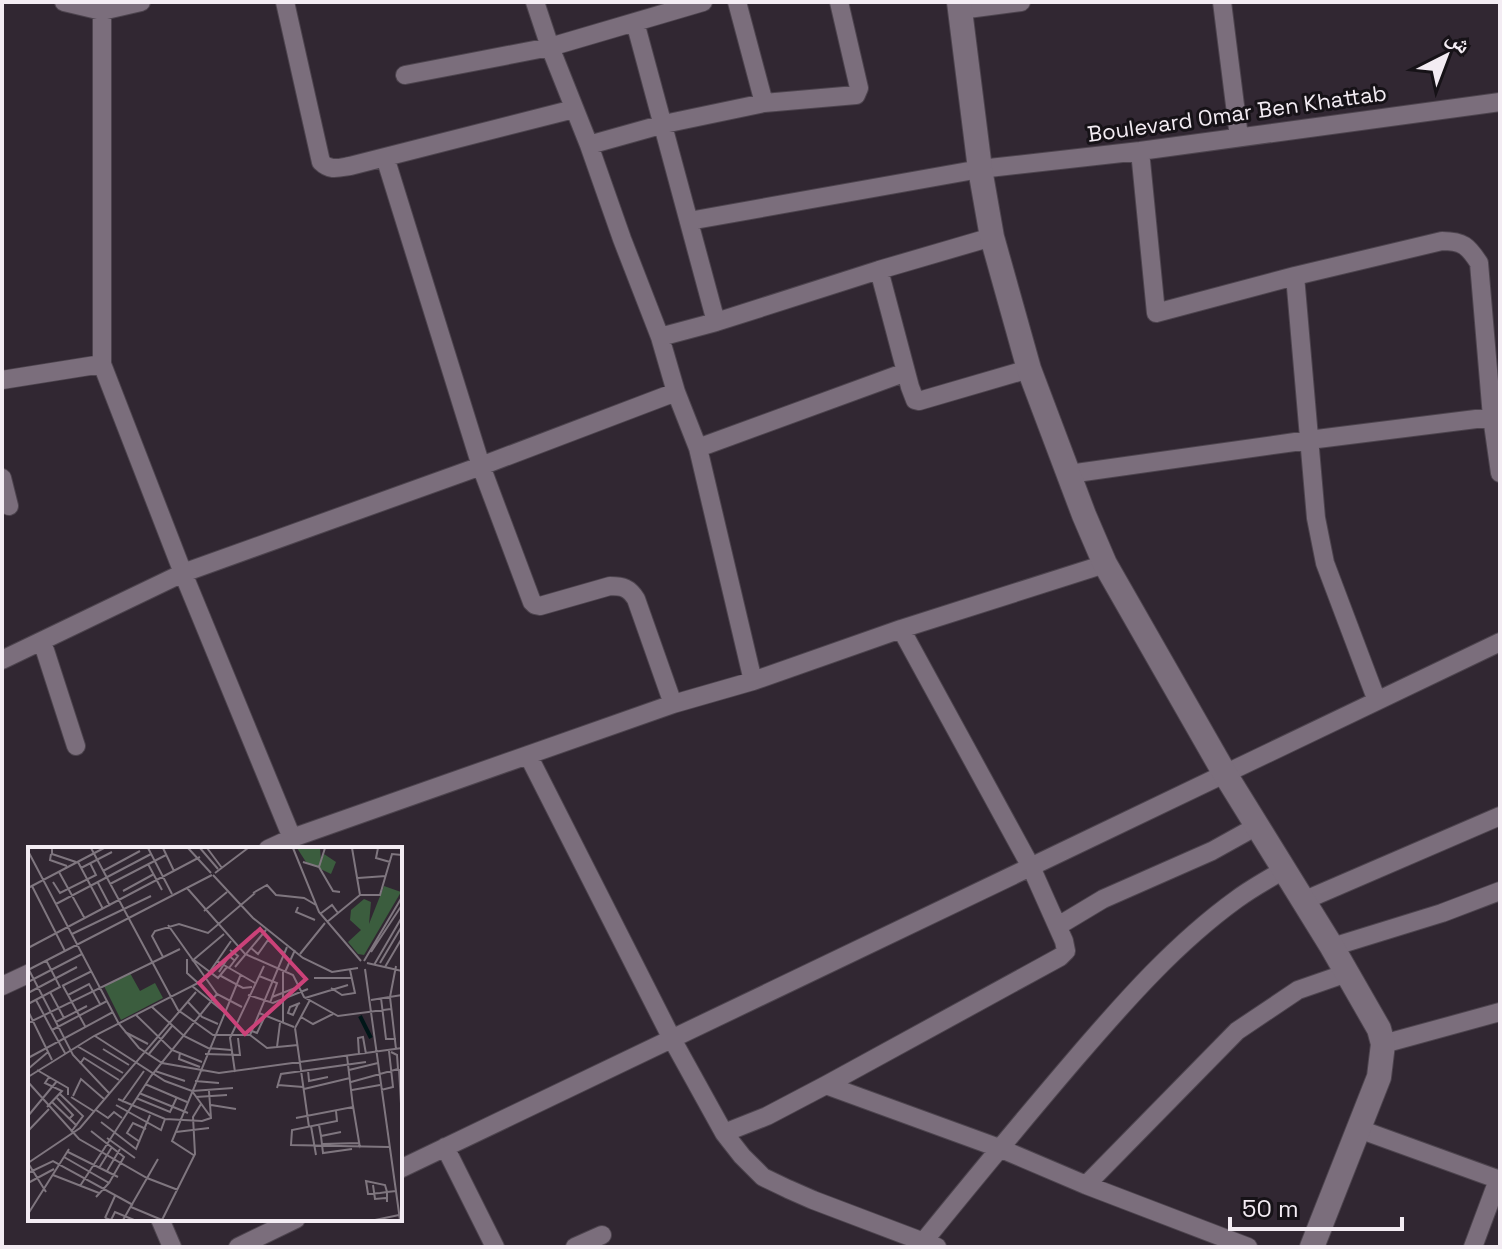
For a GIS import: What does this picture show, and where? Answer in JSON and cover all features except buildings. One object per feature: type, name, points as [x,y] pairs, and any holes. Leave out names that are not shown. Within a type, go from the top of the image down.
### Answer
[{"type":"street","points":[[64,2],[102,7],[141,2]]},
{"type":"street","points":[[285,2],[321,162],[326,167],[334,169],[574,109]]},
{"type":"street","points":[[535,2],[660,337],[676,392],[698,448],[753,681]]},
{"type":"street","points":[[405,75],[550,47],[703,2]]},
{"type":"street","points":[[737,2],[764,103]]},
{"type":"street","points":[[589,145],[664,124],[764,103],[853,96],[859,88],[839,2]]},
{"type":"street","points":[[1021,2],[959,6],[992,237],[1029,369],[1105,564],[1225,774],[1332,947],[1379,1029],[1383,1044],[1379,1077],[1312,1247]]},
{"type":"street","points":[[1222,2],[1239,137]]},
{"type":"street","points":[[102,7],[102,364],[183,573],[292,838]]},
{"type":"street","points":[[635,22],[716,322]]},
{"type":"street","name":"Boulevard Omar Ben Khattab","points":[[689,221],[980,169],[1140,151],[1500,102]]},
{"type":"street","points":[[1140,151],[1156,313],[1442,241],[1457,241],[1469,249],[1479,263],[1500,473]]},
{"type":"street","points":[[385,157],[481,466],[532,602],[540,606],[610,586],[630,590],[636,599],[673,704]]},
{"type":"street","points":[[660,337],[992,237]]},
{"type":"street","points":[[879,270],[912,395],[919,401],[1029,369]]},
{"type":"street","points":[[1295,276],[1316,518],[1325,563],[1377,701]]},
{"type":"street","points":[[2,380],[102,364]]},
{"type":"street","points":[[698,448],[906,372]]},
{"type":"street","points":[[2,660],[183,573],[676,392]]},
{"type":"street","points":[[1069,474],[1492,417]]},
{"type":"street","points":[[2,478],[9,506]]},
{"type":"street","points":[[272,847],[673,704],[753,681],[901,629],[1105,564]]},
{"type":"street","points":[[724,1133],[767,1116],[826,1085],[1066,951],[1031,867],[901,629]]},
{"type":"street","points":[[42,641],[76,746]]},
{"type":"street","points":[[402,1168],[1500,642]]},
{"type":"street","points":[[528,755],[672,1039],[724,1133],[742,1156],[763,1177],[927,1245],[999,1148],[1152,974],[1190,936],[1238,898],[1284,870]]},
{"type":"street","points":[[1303,901],[1500,816]]},
{"type":"street","points":[[1058,926],[1103,899],[1212,851],[1257,826]]},
{"type":"street","points":[[1332,947],[1442,913],[1500,891]]},
{"type":"street","points":[[1086,1185],[1237,1031],[1298,990],[1347,973]]},
{"type":"street","points":[[2,986],[28,974]]},
{"type":"street","points":[[1383,1044],[1500,1012]]},
{"type":"street","points":[[826,1085],[999,1148],[1248,1247]]},
{"type":"street","points":[[1359,1129],[1499,1180],[1473,1247]]},
{"type":"street","points":[[445,1147],[495,1247]]},
{"type":"street","points":[[161,1221],[172,1247]]},
{"type":"street","points":[[238,1247],[274,1224]]},
{"type":"street","points":[[575,1247],[602,1235]]}]
